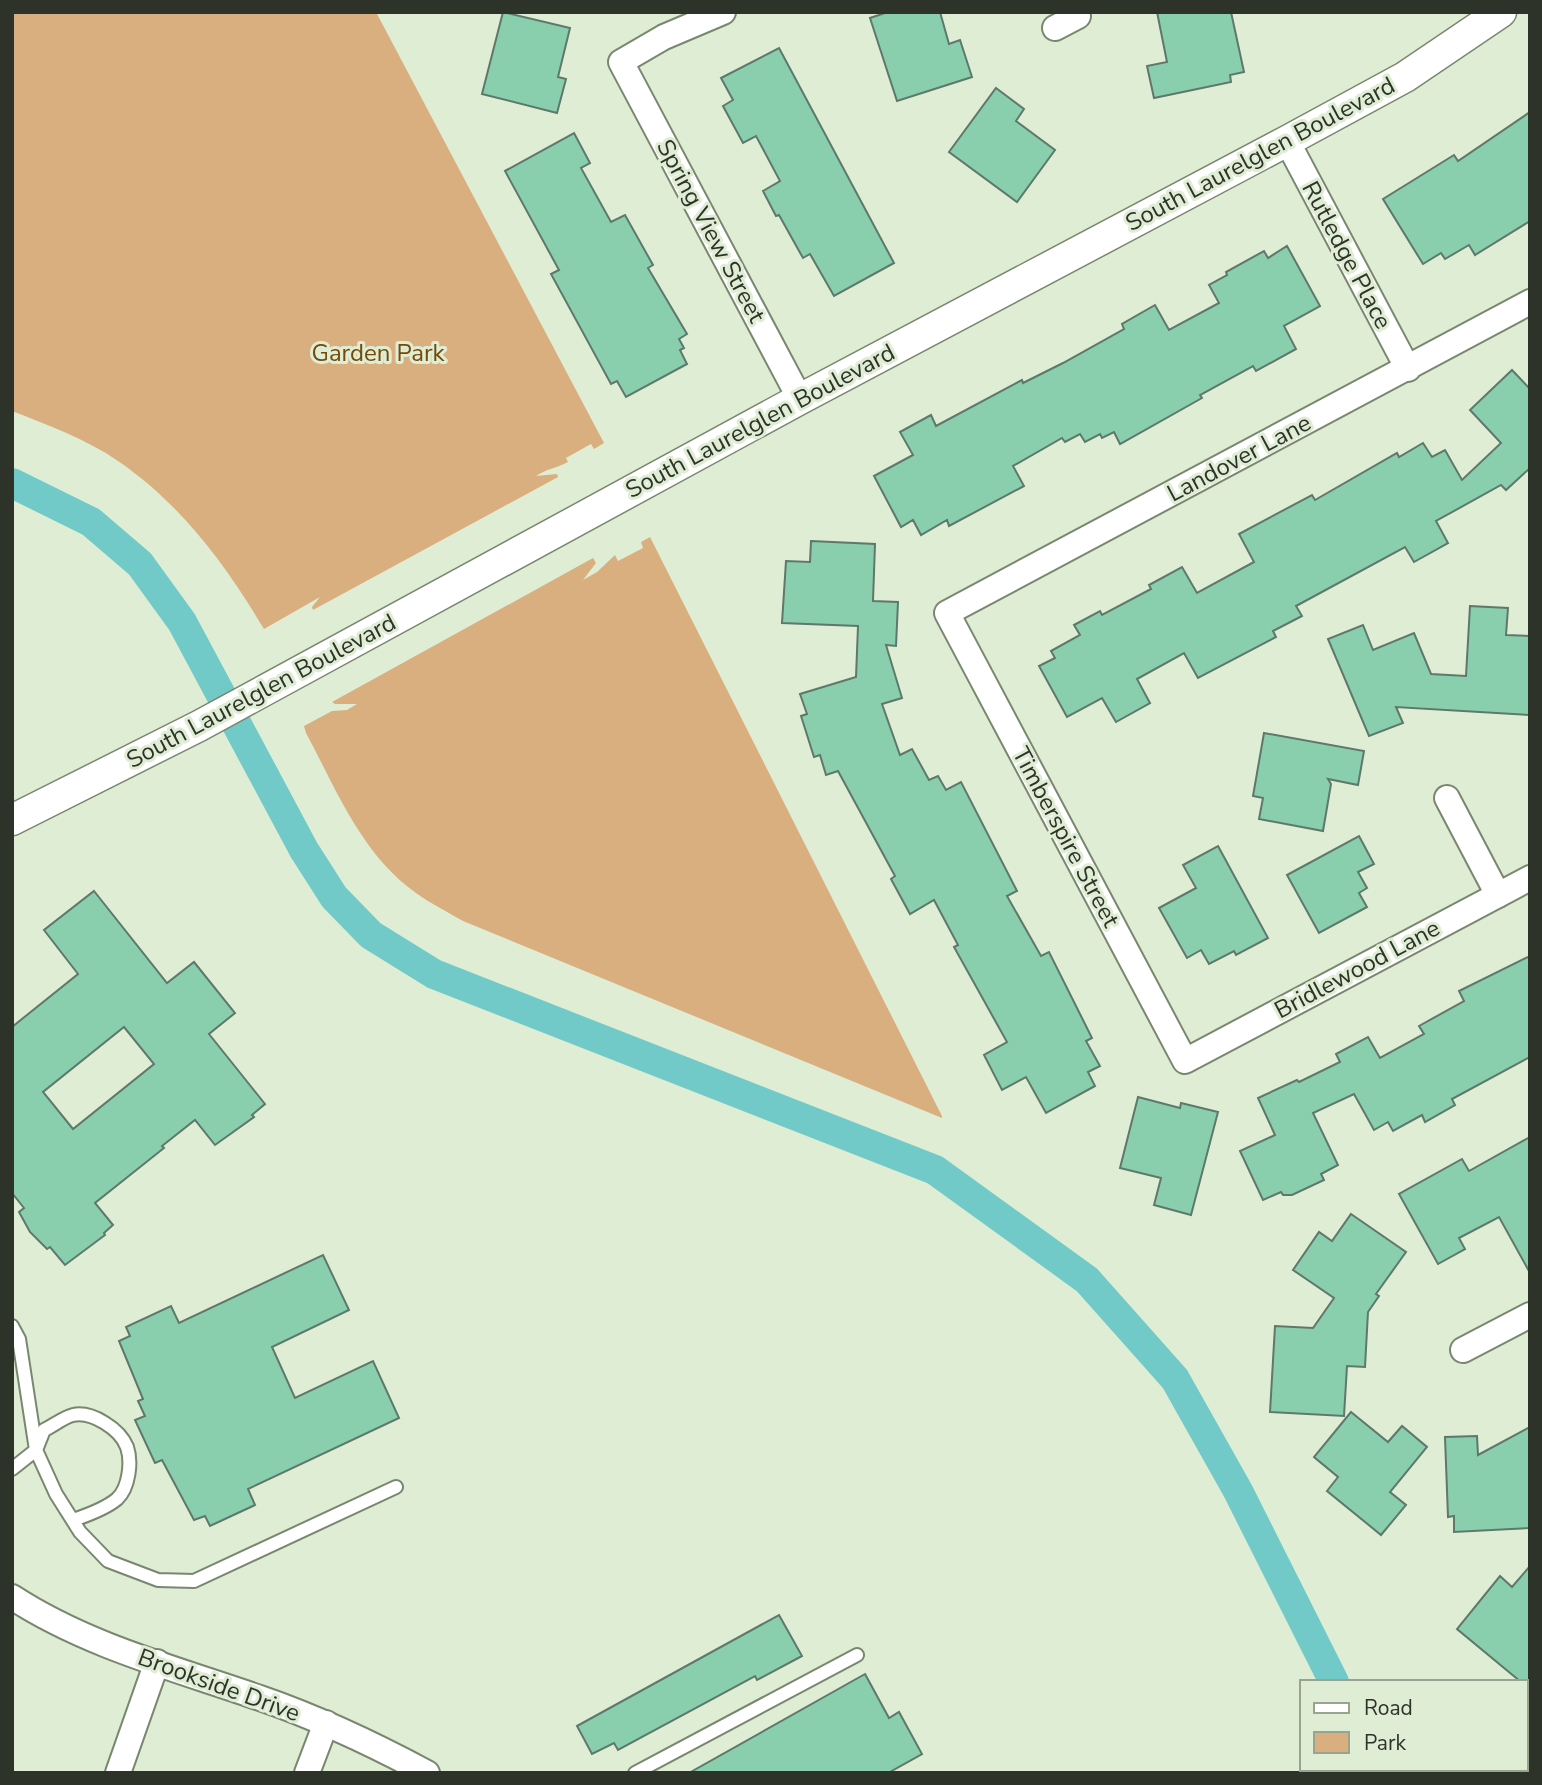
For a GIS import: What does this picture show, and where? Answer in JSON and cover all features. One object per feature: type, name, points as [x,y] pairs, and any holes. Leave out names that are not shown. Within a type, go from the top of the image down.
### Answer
[{"type":"street","name":"Spring View Street","points":[[723,12],[664,37],[621,62],[800,399]]},
{"type":"street","points":[[1055,28],[1078,16],[1076,12]]},
{"type":"street","name":"South Laurelglen Boulevard","points":[[12,820],[199,726],[800,399],[1287,141],[1405,77],[1502,12]]},
{"type":"street","name":"Rutledge Place","points":[[1287,141],[1408,369]]},
{"type":"street","name":"Landover Lane","points":[[947,613],[1530,302]]},
{"type":"street","name":"Timberspire Street","points":[[947,613],[1185,1061]]},
{"type":"street","points":[[1447,798],[1498,895]]},
{"type":"street","name":"Bridlewood Lane","points":[[1185,1061],[1530,878]]},
{"type":"street","points":[[1463,1350],[1530,1314]]},
{"type":"street","name":"Brookside Drive","points":[[12,1597],[30,1609],[87,1637],[326,1723],[427,1773]]},
{"type":"street","points":[[118,1773],[156,1662]]},
{"type":"street","points":[[307,1773],[326,1723]]},
{"type":"lane","points":[[12,1326],[19,1339],[36,1450],[56,1494],[80,1532],[108,1561],[158,1580],[194,1581],[396,1487]]},
{"type":"lane","points":[[12,1469],[36,1450],[44,1430],[74,1415],[94,1417],[114,1431],[127,1447],[129,1474],[119,1497],[96,1511],[73,1520]]},
{"type":"lane","points":[[635,1773],[858,1655]]},
{"type":"green space","name":"Garden Park","points":[[12,12],[376,12],[604,443],[594,449],[591,444],[566,458],[568,462],[536,476],[557,474],[558,477],[313,610],[312,607],[320,597],[264,629],[218,559],[182,516],[141,478],[93,446],[12,411]]},
{"type":"green space","points":[[650,537],[942,1118],[463,921],[428,901],[397,878],[365,840],[306,733],[304,726],[332,711],[347,710],[357,704],[332,702],[593,558],[596,563],[583,580],[597,572],[615,555],[618,561],[643,548],[641,542]]},
{"type":"building","points":[[503,12],[570,28],[558,77],[566,79],[557,113],[482,94]]},
{"type":"building","points":[[888,12],[940,12],[949,44],[960,40],[972,77],[897,101],[870,18]]},
{"type":"building","points":[[1157,12],[1231,12],[1244,72],[1230,75],[1231,82],[1154,98],[1147,66],[1167,62]]},
{"type":"building","points":[[779,48],[894,263],[834,296],[810,254],[803,258],[763,191],[780,181],[756,136],[743,143],[723,106],[733,100],[721,78]]},
{"type":"building","points":[[996,88],[1024,109],[1016,121],[1055,150],[1017,202],[949,152]]},
{"type":"building","points":[[1530,112],[1530,221],[1475,255],[1469,245],[1445,259],[1441,253],[1423,264],[1383,199],[1454,155],[1458,161]]},
{"type":"building","points":[[574,133],[590,163],[581,168],[611,222],[625,215],[653,265],[648,268],[687,334],[679,339],[684,348],[680,350],[687,364],[626,397],[617,381],[611,384],[551,274],[559,270],[505,171]]},
{"type":"building","points":[[1287,246],[1320,306],[1284,326],[1296,349],[1256,371],[1253,366],[1120,444],[1114,432],[1102,438],[1100,434],[1085,442],[1080,434],[1065,442],[1062,438],[1013,466],[1024,486],[949,526],[947,520],[921,535],[913,520],[901,527],[874,476],[913,455],[900,432],[931,415],[936,426],[1022,380],[1023,383],[1124,329],[1122,324],[1155,305],[1169,330],[1219,303],[1209,285],[1227,275],[1226,272],[1264,251],[1268,258]]},
{"type":"building","points":[[1512,370],[1530,389],[1530,468],[1506,490],[1501,485],[1436,521],[1448,543],[1414,562],[1405,547],[1296,606],[1302,616],[1273,631],[1276,637],[1198,678],[1184,653],[1137,679],[1150,703],[1116,722],[1102,698],[1067,717],[1039,666],[1055,658],[1051,651],[1080,635],[1074,625],[1100,611],[1102,615],[1151,589],[1149,585],[1182,567],[1197,593],[1254,562],[1239,534],[1312,495],[1315,500],[1397,453],[1399,457],[1423,443],[1432,457],[1445,450],[1462,480],[1501,443],[1470,410]]},
{"type":"building","points":[[811,541],[875,544],[873,601],[898,602],[896,646],[886,645],[902,698],[882,704],[900,755],[912,749],[929,780],[938,776],[946,790],[961,782],[1017,891],[1007,896],[1041,956],[1049,952],[1092,1038],[1086,1041],[1100,1066],[1088,1072],[1095,1086],[1046,1113],[1026,1077],[1002,1090],[984,1055],[1007,1042],[954,947],[958,945],[934,900],[910,914],[891,879],[895,876],[838,771],[826,775],[820,755],[814,757],[801,716],[807,714],[800,694],[856,677],[858,626],[782,623],[786,561],[810,562]]},
{"type":"building","points":[[1470,606],[1508,608],[1506,635],[1530,636],[1530,715],[1396,707],[1403,723],[1369,736],[1328,639],[1363,625],[1373,650],[1414,633],[1431,674],[1466,676]]},
{"type":"building","points":[[1264,733],[1364,751],[1358,785],[1328,779],[1331,784],[1323,831],[1259,819],[1263,798],[1253,796]]},
{"type":"building","points":[[1359,836],[1374,864],[1358,872],[1367,888],[1359,893],[1367,907],[1319,933],[1287,875]]},
{"type":"building","points":[[1218,846],[1268,938],[1236,955],[1234,951],[1209,964],[1201,950],[1187,958],[1159,908],[1196,888],[1183,865]]},
{"type":"building","points":[[94,891],[167,983],[194,962],[235,1013],[209,1034],[265,1104],[252,1115],[254,1117],[215,1145],[195,1120],[162,1146],[164,1148],[95,1203],[113,1225],[105,1235],[65,1265],[50,1247],[47,1249],[30,1232],[19,1212],[24,1208],[12,1193],[12,1027],[78,974],[44,930]],"holes":[[[124,1027],[154,1064],[73,1129],[43,1092]]]},
{"type":"building","points":[[1530,956],[1530,1057],[1452,1099],[1455,1105],[1425,1122],[1422,1115],[1393,1131],[1388,1122],[1374,1130],[1354,1094],[1313,1113],[1338,1165],[1321,1174],[1324,1180],[1292,1195],[1283,1195],[1281,1192],[1263,1200],[1240,1151],[1275,1135],[1258,1098],[1340,1062],[1336,1054],[1368,1037],[1380,1058],[1424,1034],[1419,1026],[1464,1001],[1459,991]]},
{"type":"building","points":[[1138,1097],[1180,1108],[1181,1103],[1218,1112],[1191,1215],[1154,1205],[1161,1178],[1120,1168]]},
{"type":"building","points":[[1530,1137],[1530,1273],[1499,1217],[1459,1238],[1465,1249],[1438,1264],[1399,1194],[1462,1159],[1469,1171]]},
{"type":"building","points":[[1351,1214],[1406,1252],[1376,1294],[1379,1296],[1368,1312],[1365,1367],[1347,1366],[1344,1416],[1270,1412],[1275,1326],[1313,1328],[1334,1298],[1293,1270],[1319,1232],[1332,1241]]},
{"type":"building","points":[[323,1255],[349,1310],[272,1347],[295,1398],[373,1361],[399,1418],[248,1489],[255,1505],[210,1526],[205,1516],[194,1520],[162,1460],[155,1463],[135,1420],[145,1416],[138,1401],[143,1399],[119,1341],[130,1336],[126,1327],[171,1306],[179,1323]]},
{"type":"building","points":[[1351,1412],[1388,1442],[1402,1426],[1427,1447],[1390,1492],[1406,1505],[1381,1535],[1327,1491],[1338,1477],[1314,1457]]},
{"type":"building","points":[[1530,1427],[1530,1528],[1454,1532],[1454,1516],[1448,1517],[1445,1437],[1477,1436],[1478,1455]]},
{"type":"building","points":[[1530,1566],[1530,1689],[1528,1680],[1519,1680],[1457,1629],[1500,1576],[1512,1587]]},
{"type":"building","points":[[779,1615],[802,1656],[757,1680],[755,1676],[618,1750],[614,1743],[592,1754],[577,1726]]},
{"type":"building","points":[[865,1674],[889,1718],[899,1712],[922,1754],[888,1773],[689,1773]]},
{"type":"waterway","points":[[12,483],[91,522],[140,564],[182,622],[304,850],[334,897],[371,935],[434,974],[935,1170],[1087,1280],[1175,1379],[1238,1491],[1333,1680]]}]
